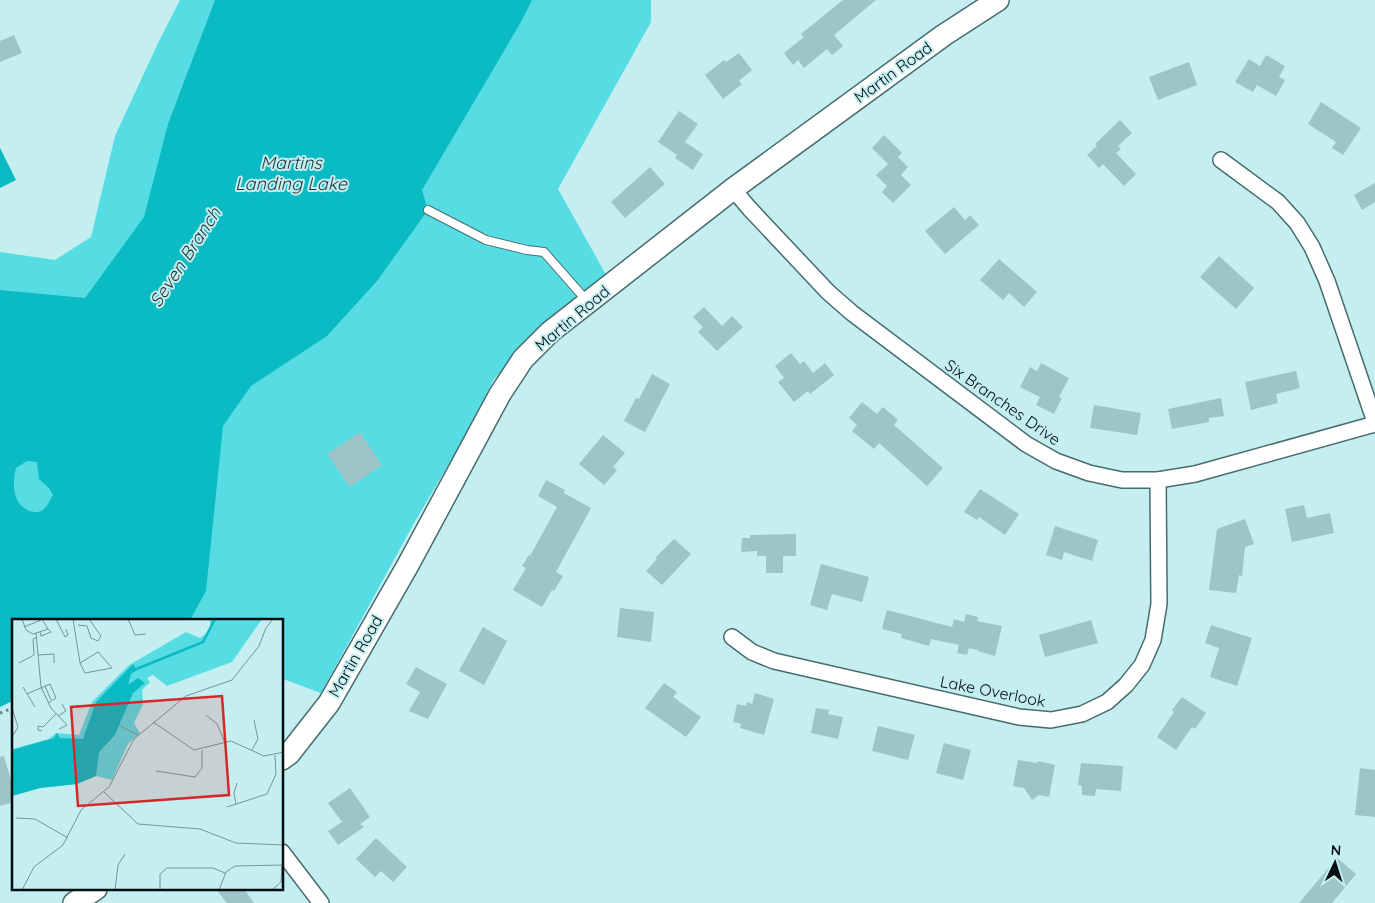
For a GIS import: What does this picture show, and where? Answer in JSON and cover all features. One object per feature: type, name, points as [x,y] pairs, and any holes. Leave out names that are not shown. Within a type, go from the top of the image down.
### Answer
[{"type":"street","name":"Martin Road","points":[[284,758],[289,754],[328,703],[408,565],[500,394],[523,359],[550,332],[733,189],[944,35],[998,0]]},
{"type":"street","points":[[1221,160],[1278,202],[1297,223],[1312,247],[1326,281],[1375,423]]},
{"type":"street","name":"Six Branches Drive","points":[[733,189],[748,208],[828,292],[852,313],[1026,444],[1056,461],[1089,474],[1122,480],[1158,480],[1195,474],[1375,423]]},
{"type":"street","name":"Lake Overlook","points":[[732,637],[752,652],[774,661],[1019,717],[1050,720],[1082,714],[1106,702],[1126,686],[1142,665],[1153,640],[1159,604],[1158,480]]},
{"type":"street","points":[[284,855],[321,903]]},
{"type":"street","points":[[74,903],[94,890]]},
{"type":"lane","points":[[428,210],[486,240],[544,252],[589,303]]},
{"type":"path","points":[[0,714],[12,709]]},
{"type":"shaded area","points":[[180,0],[651,0],[651,22],[558,189],[609,280],[554,316],[494,379],[458,448],[413,525],[321,693],[284,679],[284,619],[12,619],[12,701],[0,707],[0,252],[55,260],[91,237],[115,136]]},
{"type":"water","name":"Martins Landing Lake","points":[[215,0],[532,0],[521,22],[422,190],[428,210],[377,281],[327,336],[251,386],[223,426],[206,591],[191,619],[12,619],[12,701],[0,707],[0,290],[85,298],[144,217],[168,124]],"holes":[[[27,461],[37,462],[39,479],[49,488],[53,495],[45,508],[34,512],[24,508],[17,500],[14,480],[16,468]]]},
{"type":"water","points":[[0,148],[16,180],[0,188]]},
{"type":"building","points":[[843,0],[876,0],[834,35],[843,46],[832,55],[827,49],[804,68],[798,60],[793,65],[784,53],[804,37],[801,34]]},
{"type":"building","points":[[14,35],[22,53],[0,62],[0,41]]},
{"type":"building","points":[[739,53],[752,70],[739,81],[742,84],[723,99],[705,75],[724,60],[726,62]]},
{"type":"building","points":[[1266,55],[1285,66],[1279,77],[1285,80],[1276,96],[1257,85],[1253,92],[1235,82],[1249,59],[1260,66]]},
{"type":"building","points":[[1189,62],[1197,85],[1158,100],[1149,77]]},
{"type":"building","points":[[1321,102],[1361,128],[1343,155],[1332,148],[1336,142],[1308,124]]},
{"type":"building","points":[[679,111],[698,124],[685,142],[703,154],[693,170],[675,158],[677,155],[658,142]]},
{"type":"building","points":[[1120,120],[1132,133],[1118,146],[1121,149],[1116,153],[1136,174],[1124,186],[1103,164],[1099,168],[1087,155],[1097,146],[1095,144]]},
{"type":"building","points":[[884,135],[902,153],[898,157],[908,167],[901,175],[911,185],[893,203],[882,192],[887,186],[876,175],[888,164],[872,148]]},
{"type":"building","points":[[650,167],[665,184],[625,218],[611,202]]},
{"type":"building","points":[[1375,183],[1375,202],[1362,210],[1354,195]]},
{"type":"building","points":[[954,207],[965,220],[970,215],[979,225],[945,254],[925,231]]},
{"type":"building","points":[[1219,256],[1254,288],[1236,309],[1200,277]]},
{"type":"building","points":[[999,259],[1037,292],[1024,307],[1009,293],[1003,300],[980,280]]},
{"type":"building","points":[[704,307],[722,326],[732,316],[743,327],[717,351],[698,332],[703,327],[693,317]]},
{"type":"building","points":[[791,353],[800,364],[804,361],[813,373],[825,363],[834,375],[810,394],[808,391],[794,402],[778,382],[784,378],[775,366]]},
{"type":"building","points":[[1041,363],[1069,378],[1059,397],[1062,398],[1054,414],[1036,405],[1040,397],[1020,387],[1030,367],[1037,371]]},
{"type":"building","points":[[1296,371],[1300,388],[1276,394],[1278,403],[1251,410],[1245,382]]},
{"type":"building","points":[[652,374],[670,384],[645,432],[624,421],[636,398],[639,399]]},
{"type":"building","points":[[1221,398],[1224,416],[1209,418],[1209,422],[1172,429],[1168,409]]},
{"type":"building","points":[[862,402],[877,414],[883,407],[898,420],[894,425],[943,468],[927,486],[879,443],[874,449],[852,431],[857,425],[849,418]]},
{"type":"building","points":[[1094,405],[1141,413],[1137,435],[1090,428]]},
{"type":"building","points":[[360,432],[382,465],[350,487],[327,454]]},
{"type":"building","points":[[603,435],[625,453],[613,467],[617,470],[604,485],[579,464]]},
{"type":"building","points":[[546,480],[565,490],[564,493],[591,508],[556,572],[563,576],[542,607],[513,590],[526,568],[522,566],[530,556],[557,507],[538,496]]},
{"type":"building","points":[[980,489],[1019,514],[1005,535],[979,517],[977,520],[964,512]]},
{"type":"building","points":[[1304,505],[1307,518],[1330,513],[1334,533],[1292,542],[1285,509]]},
{"type":"building","points":[[1245,519],[1254,544],[1245,547],[1242,576],[1239,575],[1236,593],[1209,590],[1217,529]]},
{"type":"building","points":[[1055,526],[1098,540],[1092,561],[1064,552],[1062,560],[1046,555]]},
{"type":"building","points":[[796,534],[796,556],[783,556],[783,573],[766,573],[766,556],[757,556],[757,551],[741,552],[742,538],[750,538],[750,535]]},
{"type":"building","points":[[674,539],[691,554],[662,585],[646,571],[657,559],[655,558]]},
{"type":"building","points":[[821,564],[869,577],[862,602],[832,594],[827,610],[810,605]]},
{"type":"building","points":[[620,608],[654,612],[651,642],[617,637]]},
{"type":"building","points":[[887,610],[952,627],[954,619],[964,622],[966,614],[978,617],[977,621],[1002,626],[995,656],[969,648],[967,655],[957,653],[959,645],[931,639],[929,646],[901,638],[902,634],[882,629]]},
{"type":"building","points":[[1091,620],[1098,643],[1045,657],[1039,635]]},
{"type":"building","points":[[1211,625],[1252,638],[1237,686],[1210,677],[1219,648],[1205,643]]},
{"type":"building","points":[[483,627],[507,641],[484,685],[459,671]]},
{"type":"building","points":[[416,667],[447,684],[428,719],[409,711],[420,692],[406,684]]},
{"type":"building","points":[[664,683],[677,692],[673,697],[701,717],[686,737],[645,708]]},
{"type":"building","points":[[755,693],[774,699],[764,735],[740,728],[741,724],[733,722],[737,704],[746,706],[747,702],[752,704]]},
{"type":"building","points":[[1182,697],[1206,713],[1195,729],[1192,727],[1176,750],[1157,737],[1174,712],[1172,710]]},
{"type":"building","points":[[816,708],[829,710],[828,714],[843,717],[838,739],[811,733]]},
{"type":"building","points":[[878,726],[915,735],[908,760],[872,751]]},
{"type":"building","points":[[944,743],[971,750],[963,780],[936,773]]},
{"type":"building","points":[[4,756],[12,784],[12,803],[0,806],[0,757]]},
{"type":"building","points":[[1018,760],[1037,763],[1038,761],[1055,765],[1049,797],[1039,795],[1032,800],[1024,788],[1013,786]]},
{"type":"building","points":[[1081,763],[1123,766],[1121,791],[1096,789],[1095,796],[1082,795],[1082,786],[1078,785]]},
{"type":"building","points":[[1360,768],[1375,770],[1375,817],[1355,815]]},
{"type":"building","points":[[350,788],[370,817],[360,824],[364,827],[338,845],[328,831],[342,822],[328,803]]},
{"type":"building","points":[[376,838],[407,867],[393,882],[381,871],[375,877],[356,859]]},
{"type":"building","points":[[1337,858],[1356,874],[1332,903],[1299,903]]},
{"type":"building","points":[[217,890],[245,890],[254,903],[227,903]]},
{"type":"water label","name":"Seven Branch","points":[[185,257]]}]
